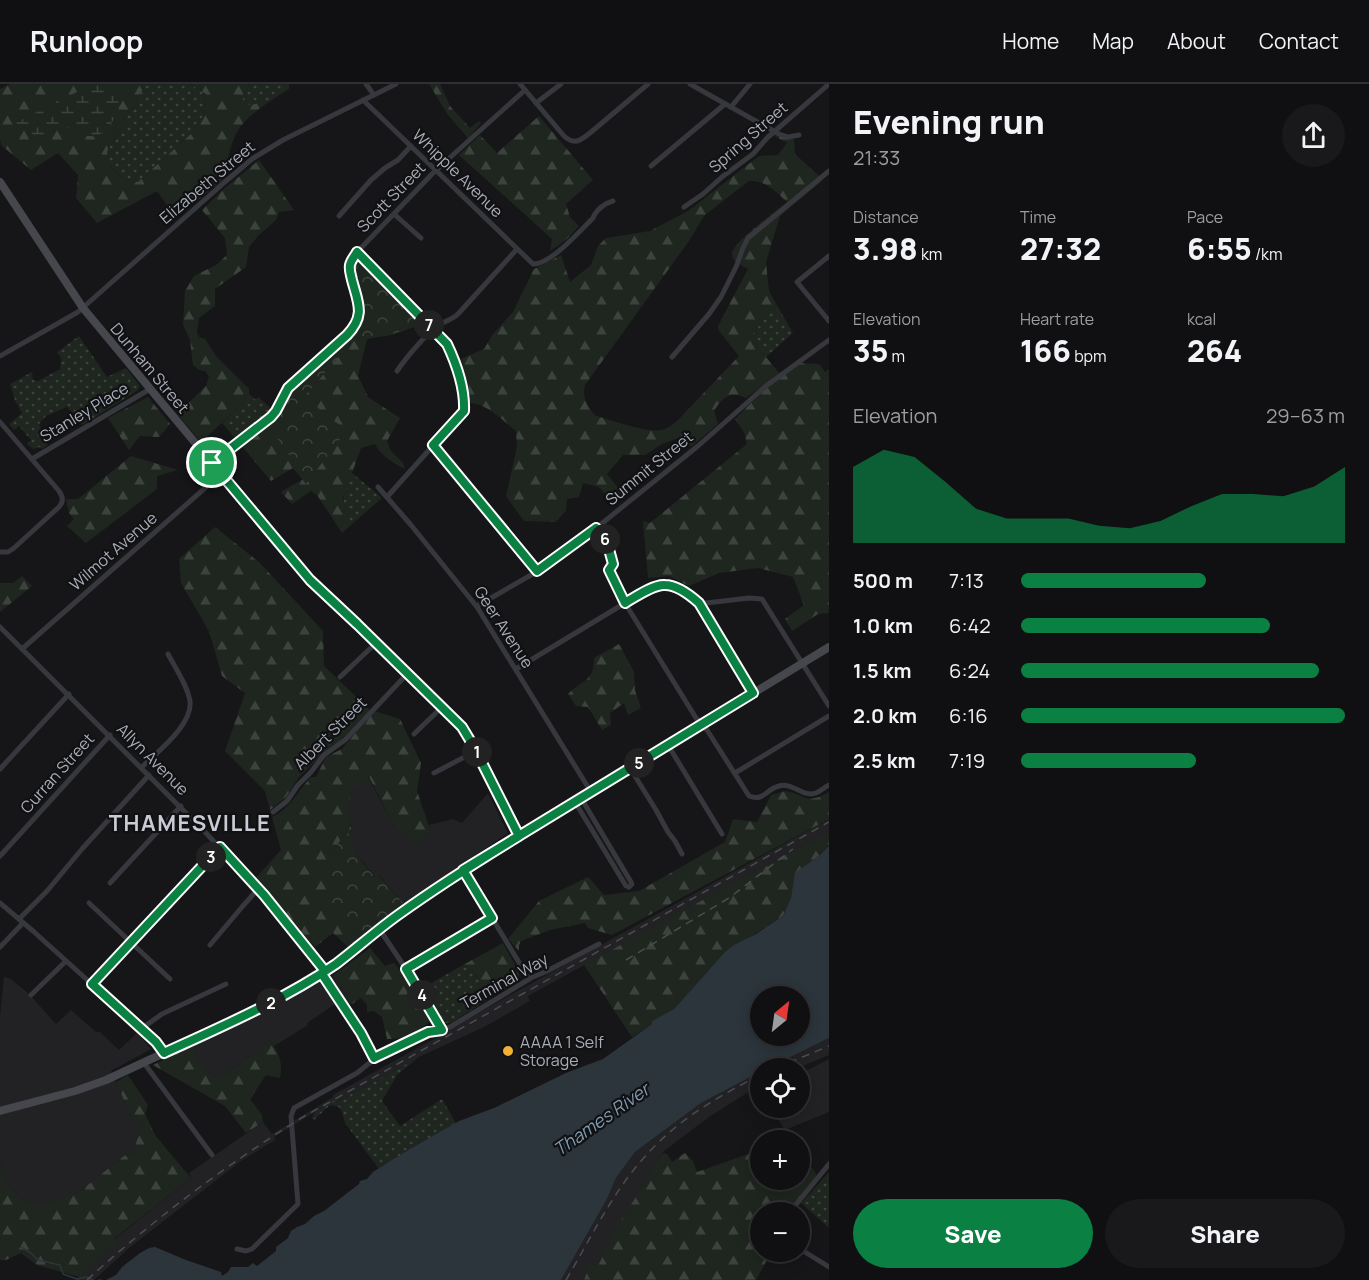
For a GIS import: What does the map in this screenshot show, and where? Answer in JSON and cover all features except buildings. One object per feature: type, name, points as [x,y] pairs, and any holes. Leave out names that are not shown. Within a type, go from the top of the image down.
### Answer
[{"type":"main road","name":"Dunham Street","points":[[0,182],[82,308],[310,580],[465,731],[519,836]]},
{"type":"main road","points":[[0,1111],[81,1089],[111,1078],[269,1004],[324,972],[463,870],[829,647]]},
{"type":"street","points":[[366,84],[374,95]]},
{"type":"street","name":"Elizabeth Street","points":[[0,356],[76,314],[248,163],[283,140],[396,84]]},
{"type":"street","points":[[520,84],[570,141],[579,140],[591,133],[648,84]]},
{"type":"street","points":[[536,103],[561,84]]},
{"type":"street","points":[[690,84],[775,132],[787,136],[799,135]]},
{"type":"street","points":[[731,107],[750,84]]},
{"type":"street","name":"Spring Street","points":[[684,207],[753,154],[829,84]]},
{"type":"street","name":"Scott Street","points":[[357,252],[436,170],[525,90]]},
{"type":"street","name":"Whipple Avenue","points":[[363,100],[535,265],[565,246],[596,213],[613,201]]},
{"type":"street","points":[[651,166],[725,104]]},
{"type":"street","points":[[339,216],[371,180],[398,160],[411,146]]},
{"type":"street","points":[[672,357],[721,297],[745,243],[750,237],[829,171]]},
{"type":"street","points":[[394,214],[421,238]]},
{"type":"street","points":[[397,371],[406,358],[434,330],[457,315],[517,249]]},
{"type":"street","points":[[212,463],[271,417],[288,388],[353,328],[359,314],[359,305],[350,266],[357,252],[447,344],[455,359],[464,403],[464,411],[387,497]]},
{"type":"street","points":[[829,256],[797,282],[829,321]]},
{"type":"street","name":"Summit Street","points":[[477,606],[537,571],[596,528],[698,446],[766,386],[829,340]]},
{"type":"street","name":"Stanley Place","points":[[32,459],[150,389]]},
{"type":"street","points":[[0,422],[62,495],[62,503],[59,507],[12,550],[0,552]]},
{"type":"street","points":[[433,445],[537,571]]},
{"type":"street","name":"Wilmot Avenue","points":[[22,649],[221,474]]},
{"type":"street","name":"Geer Avenue","points":[[378,487],[477,606],[591,792]]},
{"type":"street","points":[[596,528],[607,542],[613,564],[609,570],[625,603],[696,718],[707,730],[748,796],[760,798],[781,785],[814,794],[829,785]]},
{"type":"street","points":[[516,669],[625,603],[664,584],[677,588],[699,603],[753,693]]},
{"type":"street","points":[[699,603],[749,598],[762,599],[829,706]]},
{"type":"street","name":"Allyn Avenue","points":[[0,627],[181,806],[258,890],[324,972],[374,1058]]},
{"type":"street","points":[[339,676],[376,643]]},
{"type":"street","points":[[141,767],[177,732],[189,711],[190,703],[187,692],[168,654]]},
{"type":"street","name":"Albert Street","points":[[273,812],[287,801],[324,755],[345,740],[407,674]]},
{"type":"street","points":[[0,769],[69,694]]},
{"type":"street","points":[[414,734],[442,707]]},
{"type":"street","points":[[735,773],[829,716]]},
{"type":"street","name":"Curran Street","points":[[0,856],[110,735]]},
{"type":"street","points":[[668,745],[722,834]]},
{"type":"street","points":[[434,774],[476,751]]},
{"type":"street","points":[[630,768],[682,854]]},
{"type":"street","points":[[0,947],[82,849],[149,775]]},
{"type":"street","points":[[578,800],[631,882],[630,887]]},
{"type":"street","points":[[110,883],[181,806]]},
{"type":"street","points":[[92,984],[220,847]]},
{"type":"street","points":[[463,870],[529,979]]},
{"type":"street","points":[[210,945],[258,890]]},
{"type":"street","points":[[0,903],[156,1042],[164,1053]]},
{"type":"street","points":[[89,903],[170,979]]},
{"type":"street","points":[[406,969],[492,918]]},
{"type":"street","points":[[380,930],[442,1030]]},
{"type":"street","name":"Terminal Way","points":[[237,1249],[246,1251],[252,1249],[298,1204],[292,1110],[357,1073],[374,1058],[428,1032],[442,1030],[459,1022],[529,979],[599,944]]},
{"type":"street","points":[[31,995],[66,961]]},
{"type":"street","points":[[141,1029],[162,1014],[226,984]]},
{"type":"street","points":[[144,1063],[212,1155]]},
{"type":"street","points":[[798,1202],[829,1164]]},
{"type":"street","points":[[810,1255],[827,1265],[829,1258]]},
{"type":"shaded area","points":[[368,777],[396,829],[431,832],[429,825],[453,819],[462,823],[488,793],[508,833],[404,904],[379,875],[375,877],[358,856],[352,844],[348,812],[349,797],[357,784]]},
{"type":"shaded area","points":[[829,819],[829,831],[528,996],[530,1001],[486,1026],[419,1057],[337,1102],[335,1101],[274,1137],[275,1140],[241,1161],[125,1251],[94,1280],[75,1280],[118,1243],[115,1239],[191,1178],[189,1173],[263,1122],[272,1134],[333,1095],[441,1033]]},
{"type":"shaded area","points":[[329,975],[339,979],[348,991],[347,1002],[337,1003],[307,1023],[308,1025],[274,1046],[270,1040],[229,1072],[213,1078],[197,1058],[193,1046],[271,1009]]},
{"type":"shaded area","points":[[4,977],[11,979],[29,994],[56,1024],[71,1010],[119,1050],[137,1033],[151,1049],[111,1071],[139,1130],[134,1152],[124,1156],[79,1192],[39,1208],[26,1202],[3,1180],[0,1158],[0,1016]]},
{"type":"shaded area","points":[[829,1038],[829,1055],[810,1063],[810,1058],[788,1058]]},
{"type":"shaded area","points":[[829,1059],[829,1112],[785,1130],[777,1118],[810,1118],[810,1069]]},
{"type":"shaded area","points":[[750,1077],[750,1091],[709,1117],[664,1151],[610,1242],[597,1269],[590,1265],[584,1280],[561,1280],[607,1199],[616,1178],[635,1152],[701,1103]]},
{"type":"green space","points":[[10,84],[147,84],[138,96],[137,105],[127,114],[124,126],[116,134],[114,142],[107,151],[110,164],[115,172],[128,180],[138,182],[191,134],[203,116],[206,94],[190,84],[251,84],[243,93],[243,104],[250,105],[267,101],[289,89],[244,122],[231,146],[226,178],[176,218],[157,191],[97,223],[76,198],[78,175],[58,153],[31,170],[1,145],[0,89]]},
{"type":"green space","points":[[93,84],[107,84],[119,100],[117,114],[103,132],[94,136],[61,127],[52,131],[42,141],[15,123]]},
{"type":"green space","points":[[147,84],[190,84],[206,94],[203,116],[191,134],[137,182],[122,177],[112,169],[107,152],[116,134],[124,126],[125,117],[137,105],[138,96]]},
{"type":"green space","points":[[251,84],[289,84],[289,89],[255,106],[243,104],[243,93]]},
{"type":"green space","points":[[429,84],[440,84],[450,106],[470,128],[479,121],[481,123],[468,138],[448,115]]},
{"type":"green space","points":[[539,116],[593,180],[566,204],[570,217],[579,226],[566,240],[550,251],[552,239],[459,155],[480,135],[497,153]]},
{"type":"green space","points":[[773,135],[794,139],[795,154],[822,181],[780,216],[766,262],[769,291],[779,309],[774,311],[773,306],[768,305],[763,320],[750,338],[780,374],[746,398],[731,395],[723,399],[714,411],[718,424],[691,447],[684,436],[662,444],[645,455],[623,455],[607,474],[623,494],[613,503],[599,487],[583,483],[579,497],[567,499],[566,510],[556,522],[524,521],[506,496],[517,447],[516,431],[489,409],[470,403],[461,359],[484,349],[493,334],[513,312],[534,269],[561,255],[570,282],[591,265],[598,246],[606,238],[650,231],[688,211],[759,156],[778,155],[787,143]],"holes":[[[749,181],[770,187],[787,202],[746,235],[732,254],[735,262],[748,269],[718,326],[719,331],[739,356],[677,421],[665,429],[647,430],[596,416],[586,402],[585,385],[689,241],[704,216]]]},
{"type":"green space","points":[[259,160],[294,210],[279,212],[276,220],[249,247],[246,267],[215,289],[215,306],[199,318],[197,332],[199,337],[205,339],[216,356],[249,389],[249,394],[239,407],[201,442],[177,414],[206,386],[209,376],[205,371],[193,365],[190,340],[183,325],[185,291],[194,276],[216,265],[227,255],[225,238],[202,210]]},
{"type":"green space","points":[[359,262],[420,325],[390,335],[352,341],[305,396],[347,430],[306,484],[293,468],[296,465],[269,427],[277,419],[286,401],[300,384],[334,356],[354,336],[361,325],[364,302],[356,277],[356,265]]},
{"type":"green space","points":[[361,262],[420,325],[390,335],[367,339],[358,376],[368,397],[400,418],[387,441],[391,451],[403,463],[405,469],[384,456],[375,444],[361,448],[343,498],[346,513],[352,524],[342,533],[317,495],[311,491],[292,504],[281,492],[303,479],[293,468],[271,481],[242,446],[273,424],[292,393],[357,332],[364,312],[356,273],[357,264]]},
{"type":"green space","points":[[768,304],[773,306],[774,311],[779,309],[793,333],[766,357],[750,338],[763,320]]},
{"type":"green space","points":[[79,336],[107,377],[126,368],[140,386],[137,391],[82,425],[67,407],[46,416],[39,424],[48,445],[42,449],[40,447],[33,449],[27,444],[31,440],[19,426],[14,430],[9,424],[22,413],[10,384],[32,372],[33,380],[38,381],[60,369],[61,358],[57,352]]},
{"type":"green space","points":[[800,363],[819,364],[825,372],[829,369],[829,613],[818,614],[792,631],[785,619],[804,605],[793,577],[758,568],[719,573],[689,586],[669,576],[648,578],[643,521],[650,523],[747,444],[744,432],[735,419],[762,392]]},
{"type":"green space","points":[[249,394],[256,400],[258,397],[271,408],[266,417],[236,439],[222,423]]},
{"type":"green space","points":[[148,397],[170,424],[159,437],[140,436],[129,450],[108,418]]},
{"type":"green space","points":[[131,456],[178,470],[157,476],[157,489],[86,543],[67,526],[74,519],[69,513],[66,499],[78,499]]},
{"type":"green space","points":[[352,473],[381,499],[352,524],[345,510],[344,498]]},
{"type":"green space","points":[[215,527],[260,563],[323,631],[324,666],[370,710],[340,741],[330,747],[299,777],[286,797],[270,810],[265,791],[225,751],[245,693],[222,676],[209,631],[181,583],[179,559]]},
{"type":"green space","points":[[22,576],[32,586],[0,612],[0,583],[13,583]]},
{"type":"green space","points":[[619,644],[634,672],[635,690],[641,708],[628,715],[624,703],[610,713],[611,725],[602,730],[588,707],[576,706],[568,694],[590,676],[594,658]]},
{"type":"green space","points":[[374,711],[400,719],[421,763],[417,791],[431,832],[415,846],[401,830],[396,829],[369,777],[361,782],[351,794],[349,801],[352,834],[345,833],[331,855],[333,906],[361,939],[348,947],[333,933],[315,947],[255,879],[281,850],[272,817],[289,805],[311,777],[316,777],[326,757],[342,749]]},
{"type":"green space","points":[[785,791],[810,799],[829,792],[829,819],[612,935],[588,928],[585,923],[550,930],[521,941],[519,951],[508,939],[539,901],[588,877],[604,895],[639,891],[725,842],[733,819],[757,822],[771,795]]},
{"type":"green space","points":[[829,831],[829,846],[797,872],[791,898],[783,916],[747,939],[708,971],[674,1009],[652,1021],[652,1024],[632,1037],[584,965]]},
{"type":"green space","points":[[345,833],[352,834],[356,852],[366,867],[375,877],[378,875],[404,904],[361,939],[332,906],[331,855]]},
{"type":"green space","points":[[503,943],[518,971],[519,980],[490,998],[481,990],[482,981],[463,965]]},
{"type":"green space","points":[[370,948],[385,966],[394,963],[406,977],[431,1021],[406,1038],[387,1039],[382,1017],[374,1011],[367,1012],[367,1005],[361,998],[352,1004],[347,1002],[348,991],[340,986],[339,979],[332,976]]},
{"type":"green space","points":[[463,965],[482,981],[481,990],[490,998],[451,1023],[444,1023],[421,989]]},
{"type":"green space","points":[[270,1040],[280,1058],[280,1078],[266,1075],[250,1099],[262,1115],[263,1122],[246,1133],[225,1106],[153,1065],[193,1046],[197,1058],[213,1078],[229,1072]]},
{"type":"green space","points":[[419,1057],[397,1075],[382,1101],[400,1126],[442,1099],[456,1123],[379,1169],[345,1123],[339,1107],[330,1105],[314,1120],[312,1118],[315,1112],[335,1100],[337,1102]]},
{"type":"green space","points":[[128,1075],[148,1105],[145,1114],[155,1135],[191,1178],[115,1238],[118,1243],[79,1277],[37,1265],[21,1253],[6,1260],[0,1260],[0,1158],[3,1180],[26,1202],[39,1207],[79,1192],[124,1156],[134,1152],[139,1130],[116,1082]]},
{"type":"green space","points":[[663,1153],[667,1154],[672,1162],[685,1153],[693,1161],[697,1172],[750,1153],[750,1190],[805,1190],[796,1202],[750,1202],[750,1262],[766,1262],[756,1280],[584,1280],[590,1264],[597,1268],[619,1223]]},
{"type":"green space","points":[[810,1167],[817,1175],[810,1184]]},
{"type":"green space","points":[[829,1172],[829,1228],[810,1211],[810,1202],[802,1202]]},
{"type":"water","name":"Thames River","points":[[829,846],[829,1038],[788,1058],[750,1058],[750,1077],[701,1103],[635,1152],[616,1178],[607,1199],[561,1280],[106,1280],[116,1275],[122,1267],[140,1253],[155,1247],[221,1272],[222,1276],[231,1267],[248,1267],[253,1263],[257,1266],[276,1251],[276,1247],[288,1238],[291,1231],[324,1211],[360,1181],[367,1179],[373,1172],[410,1149],[459,1121],[494,1108],[566,1073],[603,1059],[652,1024],[652,1021],[674,1009],[725,952],[783,916],[791,898],[795,873]]},
{"type":"waterway","points":[[21,1247],[38,1260],[60,1265],[63,1274],[77,1279],[86,1277],[93,1280]]},
{"type":"railway","points":[[87,1280],[191,1194],[246,1154],[303,1117],[829,822]]},
{"type":"railway","points":[[626,960],[729,898],[793,849]]},
{"type":"railway","points":[[800,1058],[829,1046]]},
{"type":"railway","points":[[566,1280],[615,1196],[638,1164],[676,1127],[702,1108],[750,1081]]},
{"type":"place","name":"AAAA 1 Self Storage","points":[[508,1051]]},
{"type":"district","name":"THAMESVILLE","points":[[190,823]]},
{"type":"route","points":[[212,463],[271,417],[288,388],[353,328],[358,319],[359,305],[350,266],[357,252],[447,344],[455,359],[464,411],[433,445],[537,571],[596,528],[607,542],[613,564],[609,570],[625,603],[664,584],[691,596],[699,603],[753,693],[463,870],[492,918],[406,969],[442,1030],[428,1032],[374,1058],[361,1033],[322,974],[325,971],[264,895],[220,847],[92,984],[156,1042],[164,1053],[298,989],[322,974],[336,964],[422,898],[463,870],[519,836],[474,747],[462,727],[310,580],[212,463]]}]
